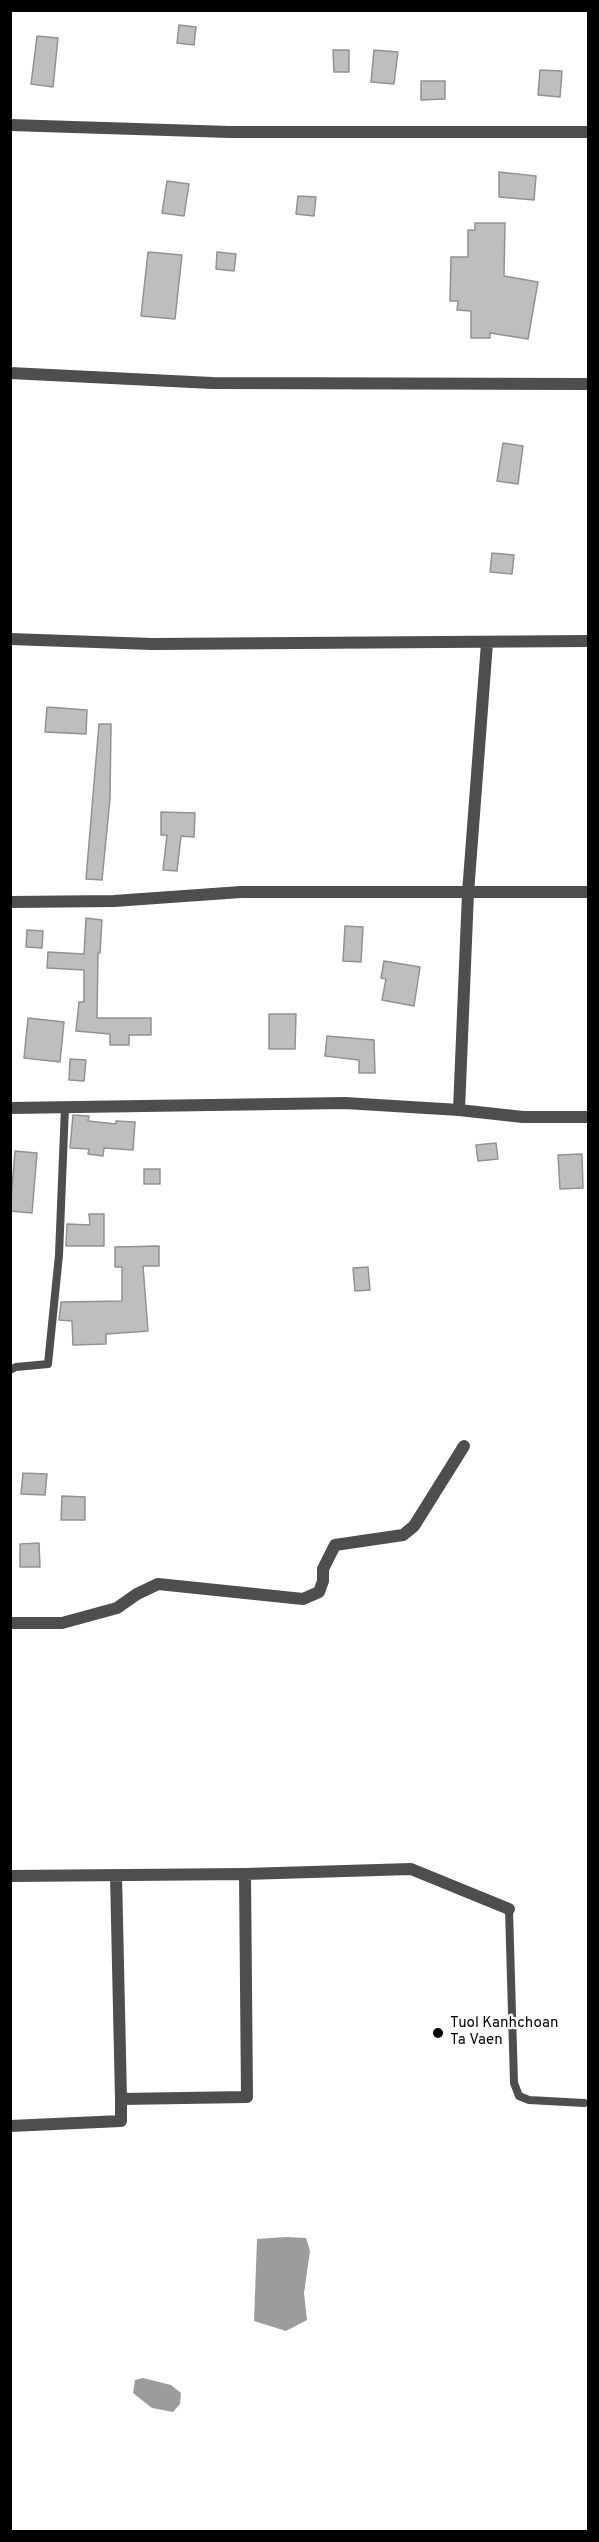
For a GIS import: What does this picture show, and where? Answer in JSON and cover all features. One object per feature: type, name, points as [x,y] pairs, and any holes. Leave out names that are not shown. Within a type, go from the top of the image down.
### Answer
[{"type":"street","points":[[10,125],[230,132],[588,132]]},
{"type":"street","points":[[10,373],[212,383],[588,384]]},
{"type":"street","points":[[10,639],[152,644],[588,641]]},
{"type":"street","points":[[459,1110],[468,893],[487,643]]},
{"type":"street","points":[[10,902],[124,900],[241,892],[588,892]]},
{"type":"street","points":[[10,1108],[345,1103],[459,1110],[523,1117],[588,1117]]},
{"type":"street","points":[[10,1623],[62,1623],[117,1608],[137,1594],[158,1584],[303,1599],[319,1592],[323,1581],[323,1569],[335,1545],[402,1535],[414,1526],[449,1474],[464,1446]]},
{"type":"street","points":[[10,1876],[245,1874],[411,1869],[508,1909]]},
{"type":"street","points":[[121,2099],[247,2097],[245,1874]]},
{"type":"street","points":[[10,2126],[122,2121],[116,1875]]},
{"type":"lane","points":[[10,1370],[16,1367],[48,1364],[59,1255],[65,1107]]},
{"type":"lane","points":[[508,1909],[514,2083],[519,2096],[529,2100],[584,2103]]},
{"type":"shaded area","points":[[306,2238],[310,2251],[304,2293],[307,2320],[286,2331],[254,2321],[257,2239]]},
{"type":"shaded area","points":[[143,2378],[171,2385],[181,2393],[180,2404],[173,2412],[152,2408],[133,2393],[135,2380]]},
{"type":"building","points":[[179,25],[196,27],[194,45],[177,43]]},
{"type":"building","points":[[37,36],[58,38],[53,87],[31,84]]},
{"type":"building","points":[[333,50],[349,50],[349,72],[334,72]]},
{"type":"building","points":[[374,50],[398,52],[394,84],[371,82]]},
{"type":"building","points":[[540,70],[562,71],[560,97],[538,95]]},
{"type":"building","points":[[421,81],[445,81],[445,99],[421,100]]},
{"type":"building","points":[[499,172],[536,176],[534,200],[499,197]]},
{"type":"building","points":[[167,181],[189,184],[184,216],[162,213]]},
{"type":"building","points":[[298,196],[316,197],[314,216],[296,214]]},
{"type":"building","points":[[475,223],[505,223],[504,276],[538,282],[528,339],[490,333],[490,338],[471,338],[471,311],[457,310],[458,301],[450,301],[451,257],[468,257],[468,230],[475,230]]},
{"type":"building","points":[[148,252],[182,255],[175,319],[141,316]]},
{"type":"building","points":[[217,252],[236,254],[234,271],[216,269]]},
{"type":"building","points":[[503,443],[523,446],[518,484],[497,481]]},
{"type":"building","points":[[492,553],[514,555],[512,574],[490,572]]},
{"type":"building","points":[[47,707],[87,710],[86,734],[45,732]]},
{"type":"building","points":[[99,724],[111,724],[110,799],[102,880],[86,879]]},
{"type":"building","points":[[161,812],[195,813],[194,837],[181,836],[177,871],[163,870],[167,835],[161,835]]},
{"type":"building","points":[[86,918],[102,920],[100,953],[98,953],[97,1018],[151,1018],[151,1035],[129,1035],[129,1045],[110,1045],[110,1034],[76,1031],[79,1002],[84,1002],[84,970],[47,968],[48,952],[84,954]]},
{"type":"building","points":[[345,926],[363,927],[361,962],[343,961]]},
{"type":"building","points":[[27,930],[43,931],[42,948],[26,947]]},
{"type":"building","points":[[384,961],[420,967],[414,1006],[382,1000],[386,979],[381,978]]},
{"type":"building","points":[[269,1014],[296,1014],[295,1049],[269,1049]]},
{"type":"building","points":[[28,1018],[64,1022],[60,1062],[24,1058]]},
{"type":"building","points":[[327,1036],[374,1040],[375,1073],[359,1073],[359,1060],[325,1056]]},
{"type":"building","points":[[70,1059],[86,1060],[84,1081],[69,1080]]},
{"type":"building","points":[[73,1115],[89,1116],[88,1121],[116,1124],[116,1121],[135,1122],[133,1150],[104,1148],[103,1156],[88,1154],[89,1149],[70,1148]]},
{"type":"building","points":[[496,1143],[498,1159],[478,1161],[476,1145]]},
{"type":"building","points":[[15,1151],[37,1153],[32,1213],[10,1211]]},
{"type":"building","points":[[582,1154],[583,1188],[560,1189],[558,1155]]},
{"type":"building","points":[[144,1169],[160,1169],[160,1184],[144,1184]]},
{"type":"building","points":[[89,1214],[104,1214],[104,1246],[66,1246],[67,1224],[90,1225]]},
{"type":"building","points":[[159,1246],[159,1266],[143,1266],[148,1331],[106,1334],[106,1344],[73,1345],[72,1321],[59,1320],[61,1302],[122,1301],[122,1267],[115,1267],[115,1247]]},
{"type":"building","points":[[368,1267],[370,1290],[355,1291],[353,1268]]},
{"type":"building","points":[[23,1473],[47,1474],[45,1495],[21,1494]]},
{"type":"building","points":[[62,1496],[85,1497],[85,1520],[61,1520]]},
{"type":"building","points":[[39,1543],[40,1567],[20,1567],[20,1544]]},
{"type":"place","name":"Tuol Kanhchoan Ta Vaen","points":[[438,2033]]}]
